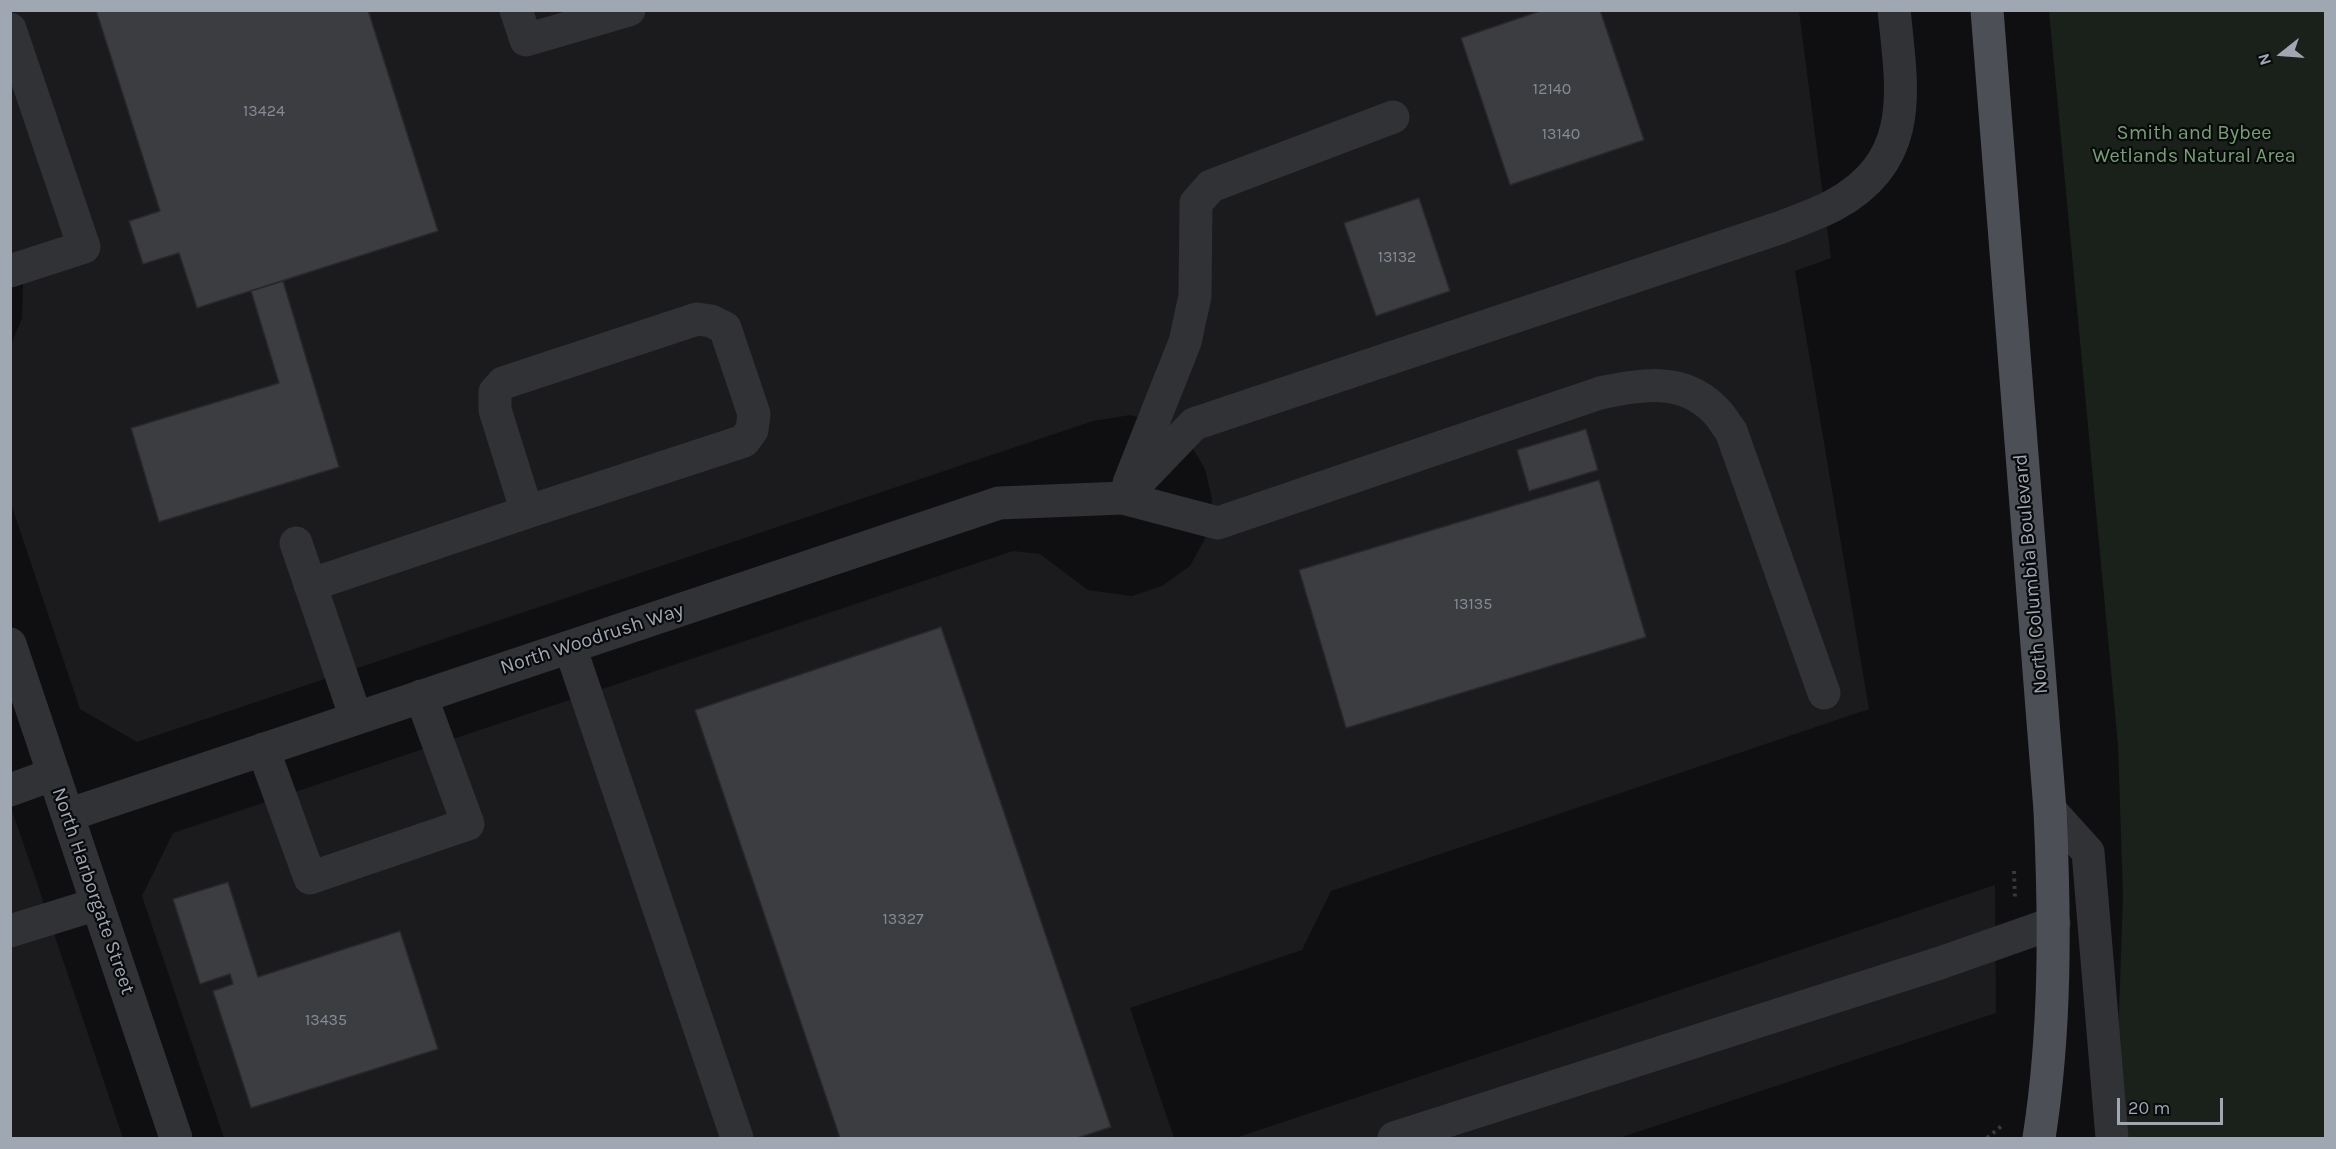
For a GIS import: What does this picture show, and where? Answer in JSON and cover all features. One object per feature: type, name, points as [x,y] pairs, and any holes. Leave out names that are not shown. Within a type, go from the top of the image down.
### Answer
[{"type":"main road","name":"North Columbia Boulevard","points":[[1988,14],[2050,810],[2054,923],[2051,1038],[2040,1134]]},
{"type":"street","points":[[516,10],[526,40],[629,10]]},
{"type":"street","points":[[1123,498],[1194,424],[1768,232],[1835,205],[1868,182],[1885,161],[1898,129],[1902,90],[1894,10]]},
{"type":"street","points":[[10,29],[84,247],[10,272]]},
{"type":"street","points":[[1123,498],[1185,342],[1195,296],[1197,203],[1211,186],[1393,117]]},
{"type":"street","points":[[310,585],[744,441],[752,430],[754,414],[725,328],[711,321],[697,319],[503,383],[495,392],[495,410],[527,512]]},
{"type":"street","name":"North Woodrush Way","points":[[68,815],[999,503],[1123,498],[1218,523],[1600,393],[1642,384],[1670,387],[1693,393],[1714,409],[1731,431],[1824,693]]},
{"type":"street","points":[[296,543],[356,718]]},
{"type":"street","name":"North Harborgate Street","points":[[10,644],[176,1138]]},
{"type":"street","points":[[570,647],[737,1138]]},
{"type":"street","points":[[263,749],[310,878],[468,824],[421,696]]},
{"type":"street","points":[[10,790],[54,774]]},
{"type":"street","points":[[2050,810],[2088,852],[2112,1138]]},
{"type":"street","points":[[10,931],[97,904]]},
{"type":"street","points":[[1394,1138],[1940,963],[2054,923]]},
{"type":"path","points":[[1988,1138],[2004,1125]]},
{"type":"shaded area","points":[[11,11],[1799,11],[1831,258],[1795,271],[1869,709],[1331,891],[1302,950],[1130,1008],[1174,1138],[224,1138],[142,896],[173,833],[1013,551],[1040,554],[1088,590],[1132,596],[1162,586],[1190,566],[1207,535],[1212,499],[1205,469],[1190,444],[1166,427],[1131,415],[1093,421],[137,742],[80,709],[11,504],[10,347],[22,318],[23,285],[10,252]]},
{"type":"shaded area","points":[[10,805],[36,880],[123,1138],[11,1138]]},
{"type":"shaded area","points":[[1995,885],[1996,1013],[1619,1138],[1235,1138]]},
{"type":"green space","name":"Smith and Bybee Wetlands Natural Area","points":[[2049,11],[2325,11],[2325,1138],[2127,1138],[2118,1042],[2123,895],[2118,745]]},
{"type":"building","points":[[96,10],[368,10],[438,231],[197,308],[179,253],[143,264],[129,221],[160,211]]},
{"type":"building","points":[[1543,10],[1600,10],[1644,140],[1510,185],[1461,38]]},
{"type":"building","points":[[1419,198],[1450,291],[1376,316],[1344,223]]},
{"type":"building","points":[[283,281],[339,467],[159,522],[131,428],[279,383],[251,291]]},
{"type":"building","points":[[1586,429],[1598,470],[1529,491],[1517,450]]},
{"type":"building","points":[[1599,480],[1646,637],[1346,728],[1299,570]]},
{"type":"building","points":[[941,627],[1111,1127],[1077,1138],[840,1138],[695,710]]},
{"type":"building","points":[[228,882],[258,977],[400,931],[438,1049],[251,1108],[213,991],[233,984],[230,974],[200,984],[173,899]]}]
